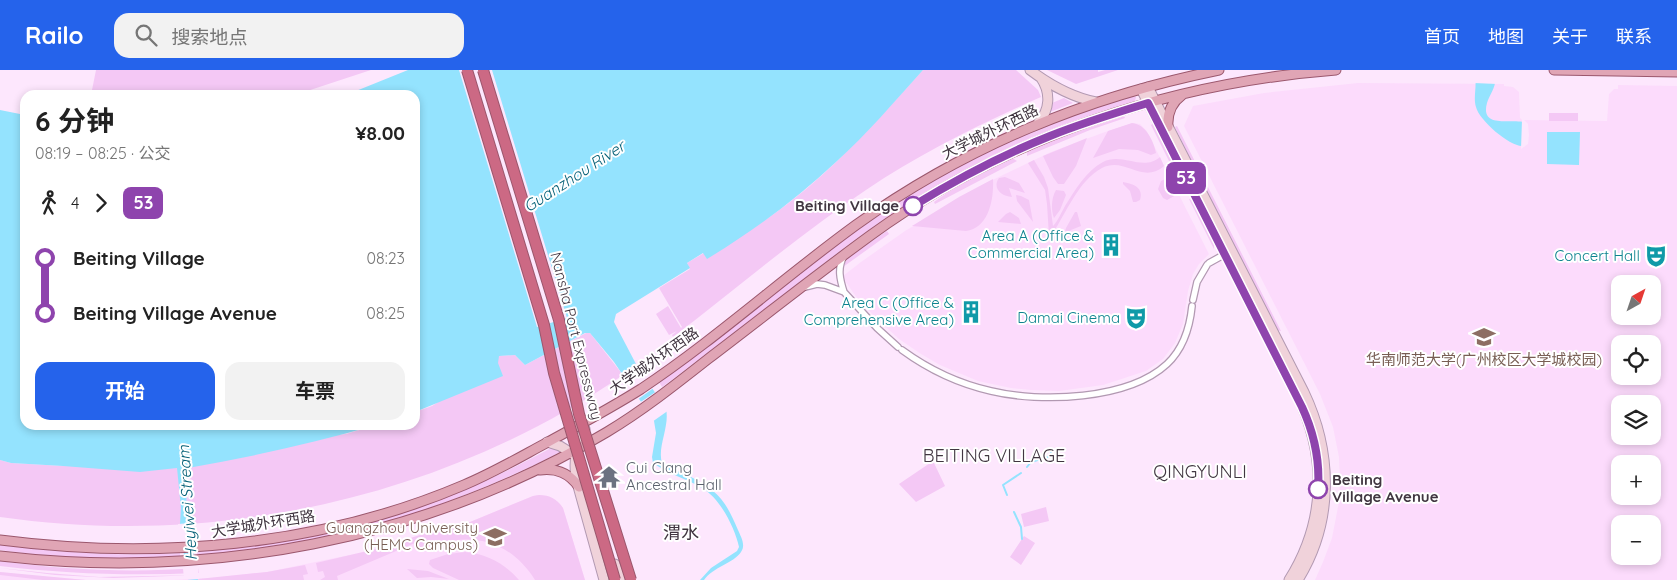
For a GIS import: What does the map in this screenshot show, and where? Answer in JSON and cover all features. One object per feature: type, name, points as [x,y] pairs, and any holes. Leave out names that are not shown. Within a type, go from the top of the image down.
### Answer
[{"type":"highway","name":"Nansha Port Expressway","points":[[467,70],[544,325],[554,373],[615,580]]},
{"type":"highway","name":"Nansha Port Expressway","points":[[484,70],[559,320],[579,414],[631,580]]},
{"type":"main road","points":[[1030,70],[1069,94],[1096,102]]},
{"type":"main road","name":"大学城外环西路","points":[[0,540],[97,548],[179,548],[247,542],[312,531],[399,508],[463,486],[505,466],[626,399],[655,379],[833,242],[880,209],[945,168],[1038,123],[1096,102],[1219,70]]},
{"type":"main road","name":"大学城外环西路","points":[[0,556],[105,565],[198,562],[276,553],[317,546],[377,531],[465,502],[574,452],[634,414],[845,254],[913,206],[984,166],[1056,133],[1152,102],[1258,79],[1336,70]]},
{"type":"main road","points":[[1554,70],[1677,72]]},
{"type":"main road","points":[[1038,123],[1046,111],[1048,103],[1047,91],[1041,78]]},
{"type":"main road","points":[[1145,88],[1228,253],[1306,398],[1321,437],[1326,476],[1324,510],[1314,546],[1298,580]]},
{"type":"main road","points":[[1168,127],[1169,112],[1175,101],[1182,94]]},
{"type":"main road","points":[[1152,102],[1168,127],[1311,429],[1315,447],[1318,484],[1315,516],[1304,552],[1288,580]]},
{"type":"main road","points":[[590,420],[574,452],[575,467],[604,580]]},
{"type":"main road","points":[[590,441],[588,449],[590,465],[631,580]]},
{"type":"main road","points":[[547,442],[574,452],[580,460],[588,478],[621,580]]},
{"type":"main road","points":[[535,470],[556,470],[562,472],[579,487]]},
{"type":"street","points":[[801,288],[821,284],[844,292],[877,328],[900,348],[943,374],[992,392],[1038,398],[1082,396],[1124,386],[1145,378],[1163,367],[1182,343],[1190,322],[1197,282],[1208,264],[1228,253]]},
{"type":"street","points":[[844,292],[840,270],[841,261],[845,254]]},
{"type":"shaded area","points":[[96,70],[371,70],[310,90],[92,90]]},
{"type":"shaded area","points":[[923,70],[1016,70],[1038,90],[1041,97],[951,140],[887,176],[817,225],[673,337],[672,335],[677,331],[669,335],[656,314],[668,306],[682,327],[659,288],[690,269],[687,263],[704,253],[707,258],[767,219],[805,190],[841,158]]},
{"type":"shaded area","points":[[1047,70],[1098,70],[1098,72],[1118,70],[1076,84]]},
{"type":"shaded area","name":"华南师范大学(广州校区大学城校园)","points":[[1358,83],[1504,84],[1504,86],[1513,87],[1519,92],[1520,118],[1522,120],[1607,121],[1609,94],[1614,89],[1618,89],[1618,85],[1677,86],[1677,580],[1315,580],[1332,538],[1339,502],[1339,457],[1333,427],[1320,394],[1184,126],[1193,106],[1264,93]]},
{"type":"shaded area","points":[[1133,96],[1136,97],[1135,101],[1079,119],[997,153],[920,196],[842,249],[662,387],[659,382],[835,246],[896,204],[952,170],[1010,141],[1071,116]]},
{"type":"shaded area","points":[[1064,98],[1073,103],[1050,112],[1052,103]]},
{"type":"shaded area","points":[[1549,113],[1578,113],[1578,121],[1549,121]]},
{"type":"shaded area","points":[[1124,116],[1125,118],[1027,156],[1027,151],[1060,137]]},
{"type":"shaded area","points":[[1132,123],[1145,130],[1151,139],[1156,153],[1151,155],[1138,150],[1119,149],[1093,158],[1108,131]]},
{"type":"shaded area","points":[[1133,123],[1140,124],[1146,130],[1209,254],[1199,264],[1193,274],[1188,291],[1183,324],[1175,343],[1163,359],[1146,371],[1103,385],[1059,391],[1011,388],[978,381],[940,365],[899,339],[857,298],[843,278],[861,262],[905,231],[982,185],[1051,152]]},
{"type":"shaded area","points":[[1154,123],[1186,185],[1184,191],[1151,125]]},
{"type":"shaded area","points":[[1177,126],[1281,331],[1276,330],[1200,180],[1175,127]]},
{"type":"shaded area","points":[[1087,138],[1076,166],[1064,184],[1058,184],[1043,156]]},
{"type":"shaded area","points":[[1160,157],[1164,166],[1148,173],[1118,165],[1110,165],[1094,173],[1086,180],[1053,233],[1049,236],[1045,190],[1028,163],[1034,160],[1044,177],[1048,188],[1053,226],[1077,187],[1091,170],[1103,162],[1118,159],[1147,163]]},
{"type":"shaded area","points":[[1012,158],[1017,161],[935,204],[934,202],[958,185]]},
{"type":"shaded area","points":[[1005,177],[1019,183],[1025,193],[1009,188],[1012,197],[1001,193],[997,188],[997,182],[999,178]]},
{"type":"shaded area","points":[[993,179],[989,211],[985,219],[974,229],[966,231],[912,226],[959,197]]},
{"type":"shaded area","points":[[1171,179],[1178,194],[1167,200],[1163,198],[1158,189],[1161,181]]},
{"type":"shaded area","points":[[1123,182],[1134,185],[1139,189],[1140,200],[1133,202],[1130,191]]},
{"type":"shaded area","points":[[1056,190],[1064,191],[1066,195],[1060,210],[1054,218],[1052,204]]},
{"type":"shaded area","points":[[1016,195],[1029,200],[1033,222],[1017,201]]},
{"type":"shaded area","points":[[1189,199],[1193,200],[1214,240],[1214,249]]},
{"type":"shaded area","points":[[1010,212],[1019,218],[1021,224],[998,222]]},
{"type":"shaded area","points":[[1075,212],[1077,212],[1081,226],[1071,230],[1063,238],[1066,228]]},
{"type":"shaded area","points":[[887,231],[889,234],[843,267],[848,257]]},
{"type":"shaded area","points":[[586,333],[590,333],[623,375],[553,418],[480,454],[403,483],[325,504],[244,518],[163,525],[81,525],[0,517],[0,460],[11,463],[63,466],[346,434],[359,430],[420,430],[420,410],[432,406],[498,363],[498,356],[515,355],[525,365]]},
{"type":"shaded area","points":[[556,445],[566,449],[475,491],[382,524],[317,540],[273,548],[197,557],[197,552],[245,547],[337,530],[427,504],[470,487]]},
{"type":"shaded area","points":[[933,461],[945,486],[916,502],[899,484]]},
{"type":"shaded area","name":"Guangzhou University (HEMC Campus)","points":[[539,495],[550,497],[563,508],[585,580],[174,580],[267,572],[359,553],[412,539],[445,527],[470,522]]},
{"type":"shaded area","points":[[539,495],[553,498],[563,508],[585,580],[535,580],[524,565],[512,554],[498,546],[484,541],[453,540],[419,550],[415,543],[337,576],[338,580],[320,580],[325,577],[323,571],[318,572],[316,563],[376,549],[445,527],[470,522]]},
{"type":"shaded area","points":[[1046,507],[1049,521],[1024,527],[1021,514]]},
{"type":"shaded area","points":[[1024,536],[1035,543],[1021,565],[1010,557]]},
{"type":"shaded area","points":[[0,545],[90,553],[180,553],[180,558],[67,557],[0,550]]},
{"type":"shaded area","points":[[465,552],[495,560],[519,580],[459,580],[433,568],[429,564],[430,560],[448,554]]},
{"type":"shaded area","points":[[0,561],[99,570],[198,568],[199,573],[74,573],[0,566]]},
{"type":"shaded area","points":[[305,565],[308,574],[303,575],[304,580],[198,580],[267,572]]},
{"type":"shaded area","points":[[0,568],[99,577],[199,575],[113,578],[55,575]]},
{"type":"shaded area","points":[[407,569],[428,571],[449,579],[417,578]]},
{"type":"shaded area","points":[[0,572],[34,576],[86,580],[0,580]]},
{"type":"shaded area","points":[[0,572],[86,580],[43,580],[0,575]]},
{"type":"water","name":"Guanzhou River","points":[[408,70],[923,70],[859,140],[790,202],[758,226],[707,259],[703,253],[687,263],[690,268],[616,314],[614,322],[636,364],[666,409],[667,416],[661,450],[662,463],[697,480],[719,496],[729,510],[742,538],[743,547],[738,556],[704,580],[700,580],[711,568],[737,551],[739,547],[734,531],[721,506],[709,493],[653,463],[652,457],[656,433],[654,421],[614,362],[590,333],[585,333],[525,365],[515,355],[499,356],[498,363],[503,376],[420,410],[420,90],[358,90]]},
{"type":"water","points":[[1475,76],[1495,83],[1487,103],[1486,111],[1488,116],[1498,121],[1523,122],[1522,146],[1510,142],[1495,131],[1478,112],[1475,104]]},
{"type":"water","points":[[0,110],[20,114],[20,430],[358,430],[282,449],[188,468],[186,508],[198,580],[187,579],[180,524],[181,508],[177,468],[140,472],[11,463],[0,460]]},
{"type":"water","points":[[1547,132],[1580,132],[1579,165],[1547,164]]},
{"type":"pier","points":[[459,70],[492,70],[567,318],[537,327]]},
{"type":"pier","points":[[1470,70],[1492,70],[1497,84],[1474,83]]},
{"type":"pier","points":[[1522,120],[1528,124],[1529,135],[1528,144],[1521,149]]},
{"type":"pier","points":[[638,362],[655,387],[637,400],[620,375]]},
{"type":"pier","points":[[657,391],[669,410],[652,422],[639,403]]},
{"type":"pier","points":[[192,523],[197,552],[181,553],[178,524]]},
{"type":"pier","points":[[197,557],[199,579],[184,579],[182,558]]},
{"type":"waterway","points":[[1027,467],[1031,462],[1051,456],[1051,452]]},
{"type":"waterway","points":[[1007,495],[1003,485],[1021,473]]},
{"type":"waterway","points":[[1014,512],[1021,527],[1022,539]]},
{"type":"bus line","name":"53","points":[[913,206],[975,171],[1049,136],[1148,103],[1306,415],[1318,463],[1318,489]]},
{"type":"place","name":"Beiting Village","points":[[913,206]]},
{"type":"place","name":"Area A (Office & Commercial Area)","points":[[1111,245]]},
{"type":"place","name":"Concert Hall","points":[[1656,256]]},
{"type":"place","name":"Area C (Office & Comprehensive Area)","points":[[971,312]]},
{"type":"place","name":"Damai Cinema","points":[[1136,318]]},
{"type":"place","name":"华南师范大学(广州校区大学城校园)","points":[[1484,337]]},
{"type":"place","name":"Cui Clang Ancestral Hall","points":[[609,477]]},
{"type":"place","name":"Beiting Village Avenue","points":[[1318,489]]},
{"type":"place","name":"Guangzhou University (HEMC Campus)","points":[[495,537]]},
{"type":"district","name":"BEITING VILLAGE","points":[[994,456]]},
{"type":"district","name":"QINGYUNLI","points":[[1200,472]]},
{"type":"district","name":"渭水","points":[[681,533]]},
{"type":"water label","name":"Heyiwei Stream","points":[[187,503]]}]
